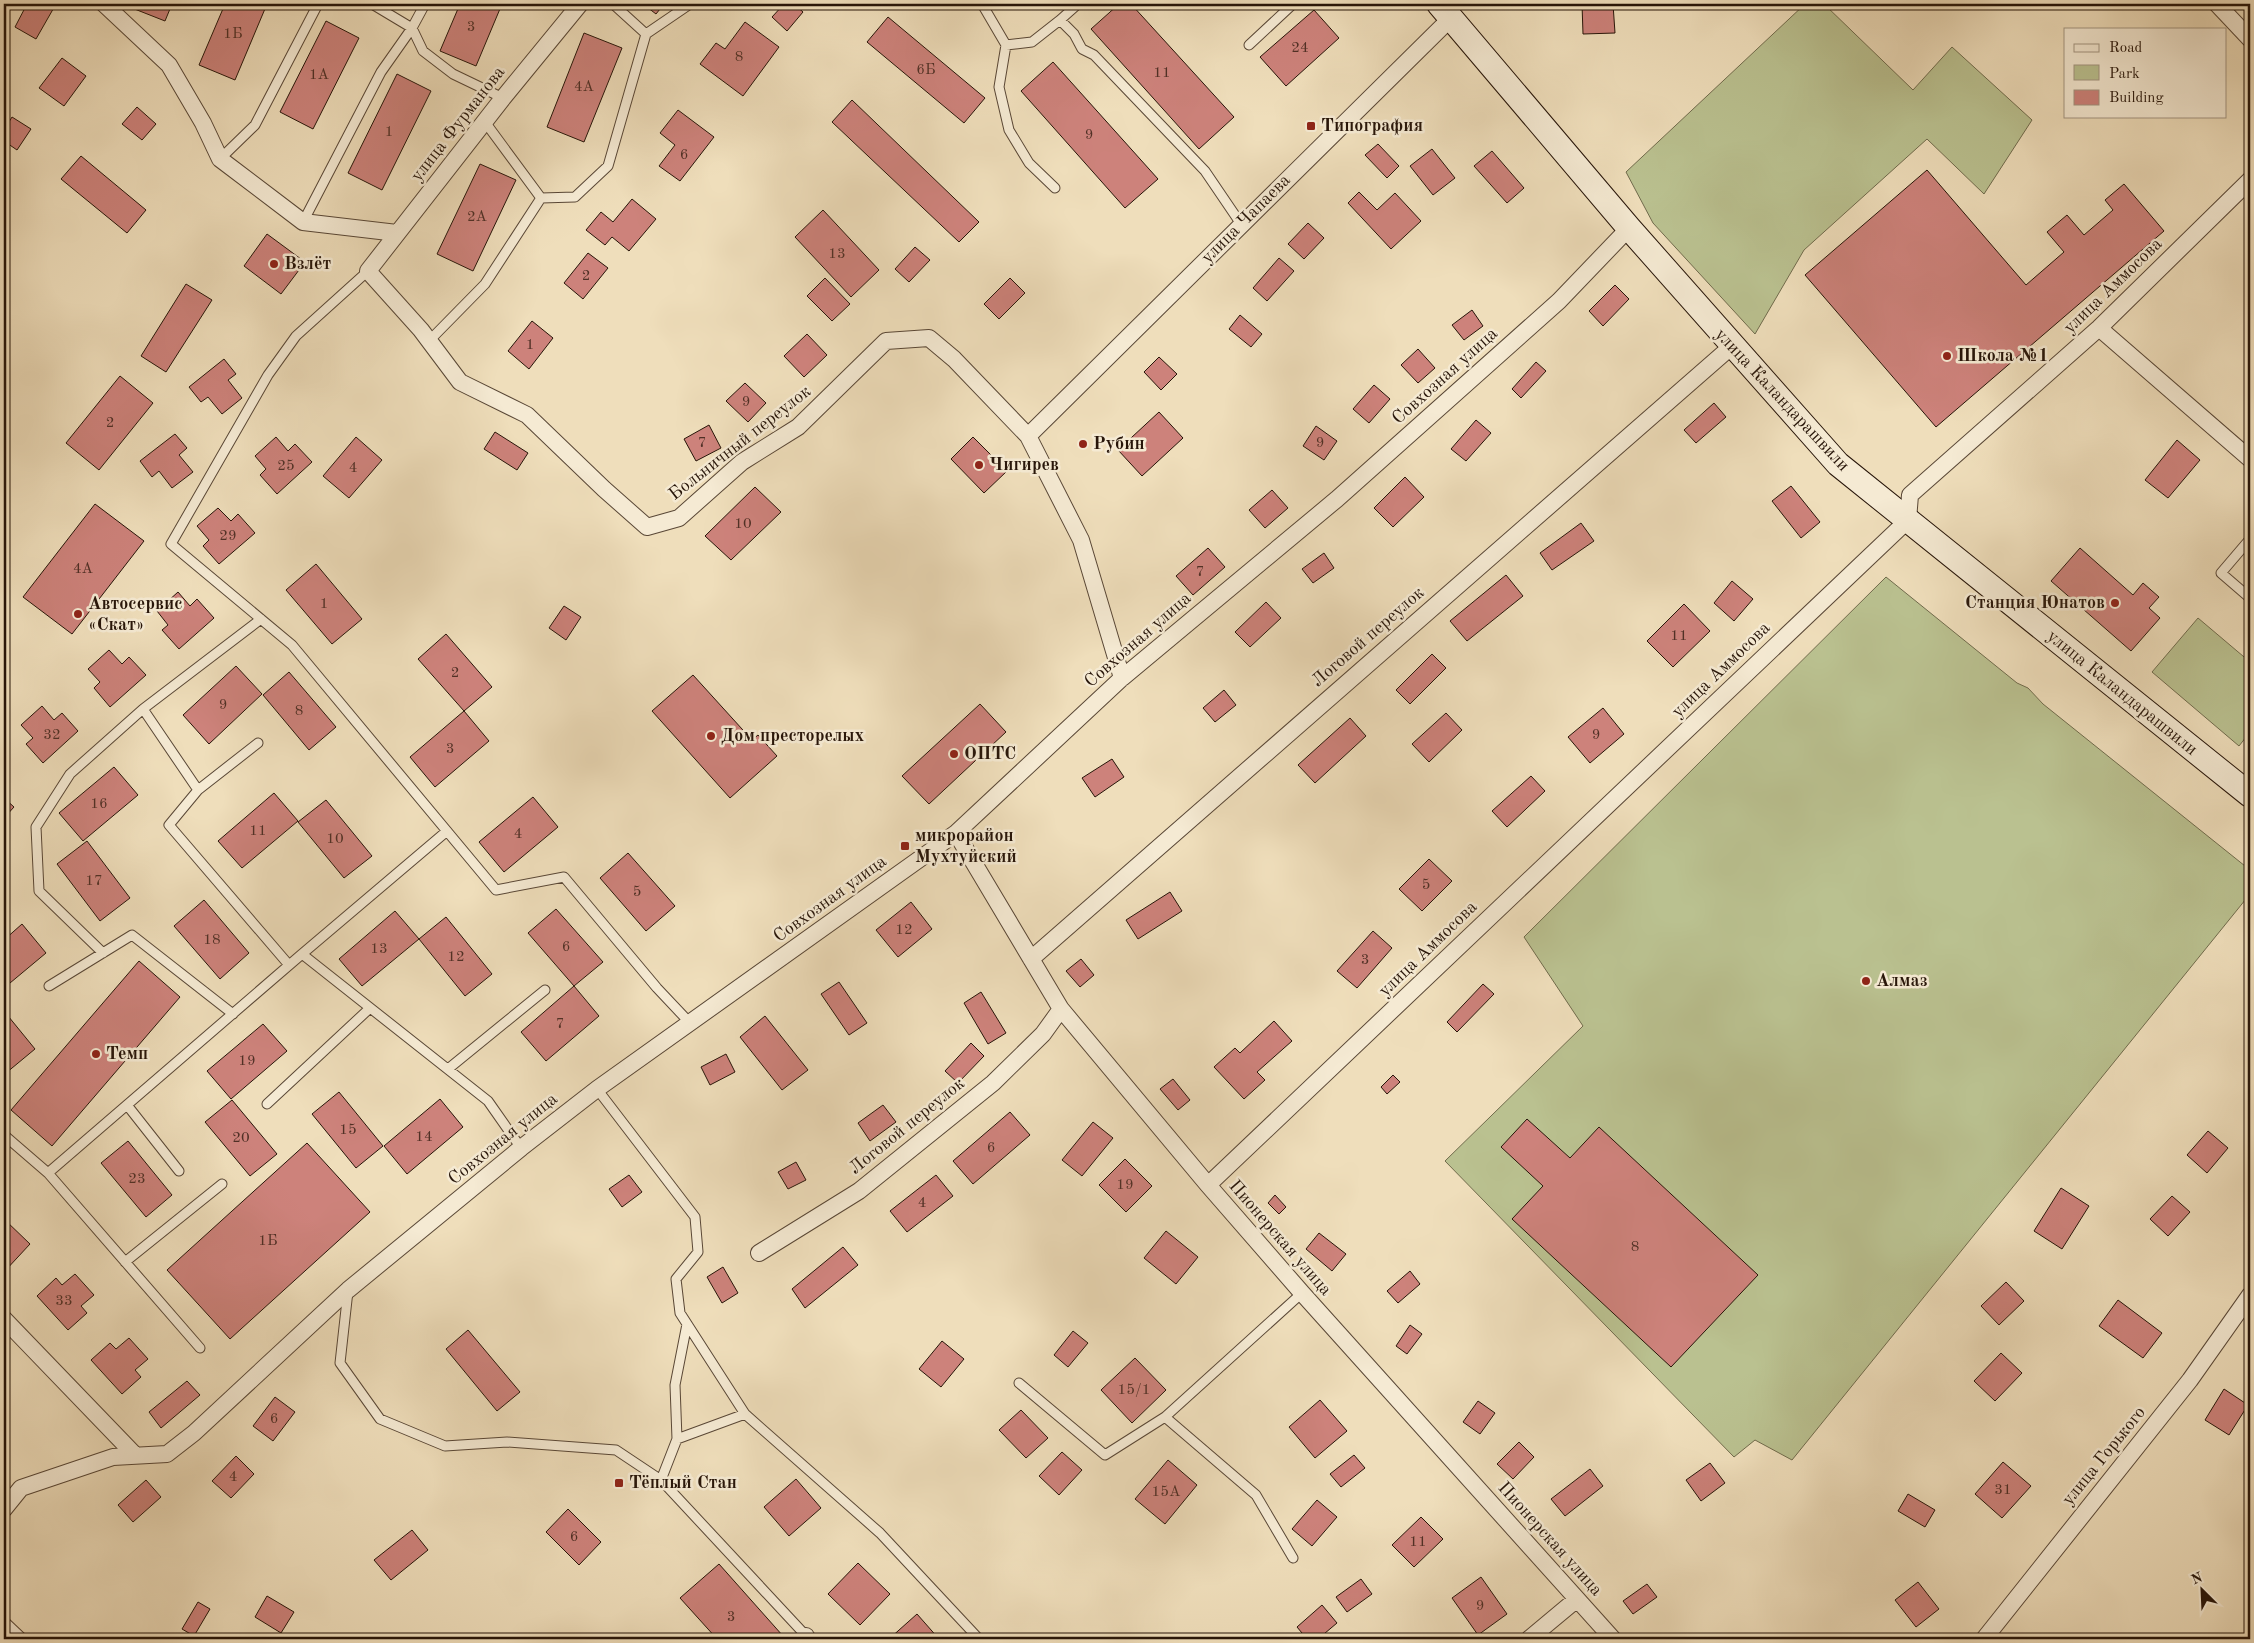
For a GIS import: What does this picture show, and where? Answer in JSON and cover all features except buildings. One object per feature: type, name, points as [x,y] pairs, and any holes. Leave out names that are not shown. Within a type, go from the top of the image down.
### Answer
[{"type":"main road","name":"улица Каландарашвили","points":[[1453,8],[1629,228],[1838,464],[2250,795]]},
{"type":"street","points":[[104,4],[169,65],[203,123],[220,159],[303,222],[397,233]]},
{"type":"street","name":"улица Фурманова","points":[[368,271],[503,98],[580,4]]},
{"type":"street","points":[[2217,4],[2250,39]]},
{"type":"street","name":"улица Чапаева","points":[[1028,436],[1241,224],[1453,8]]},
{"type":"street","name":"улица Аммосова","points":[[1208,1185],[1908,520],[1910,495],[2099,328],[2250,180]]},
{"type":"street","name":"Совхозная улица","points":[[4,1509],[21,1488],[113,1457],[167,1454],[194,1433],[348,1290],[521,1148],[597,1089],[956,833],[1122,678],[1337,499],[1559,300],[1629,228]]},
{"type":"street","name":"Больничный переулок","points":[[368,271],[429,341],[460,382],[527,415],[604,489],[647,527],[679,518],[742,462],[798,426],[886,341],[928,338],[954,359],[1028,436]]},
{"type":"street","points":[[2099,328],[2250,459]]},
{"type":"street","name":"Логовой переулок","points":[[1031,959],[1732,346]]},
{"type":"street","points":[[1028,436],[1081,540],[1122,678]]},
{"type":"street","name":"Пионерская улица","points":[[956,833],[1061,1009],[1208,1185],[1302,1293],[1613,1639]]},
{"type":"street","name":"Логовой переулок","points":[[759,1253],[859,1191],[986,1089],[1043,1034],[1061,1009]]},
{"type":"street","name":"улица Горького","points":[[1984,1639],[2190,1380],[2250,1295]]},
{"type":"street","points":[[4,1319],[135,1455]]},
{"type":"street","points":[[1529,1639],[1577,1599]]},
{"type":"lane","points":[[220,159],[255,124],[318,4]]},
{"type":"lane","points":[[372,4],[412,28],[423,51],[454,74],[503,98]]},
{"type":"lane","points":[[303,222],[381,72],[412,28],[425,4]]},
{"type":"lane","points":[[613,4],[646,34]]},
{"type":"lane","points":[[541,198],[574,197],[608,166],[646,34],[690,4]]},
{"type":"lane","points":[[982,4],[1006,45],[999,88],[1008,130],[1029,163],[1055,188]]},
{"type":"lane","points":[[1006,45],[1032,42],[1078,4]]},
{"type":"lane","points":[[1249,46],[1294,4]]},
{"type":"lane","points":[[1060,20],[1074,34],[1082,49],[1094,55],[1205,171],[1241,224]]},
{"type":"lane","points":[[485,122],[541,198]]},
{"type":"lane","points":[[429,341],[485,284],[541,198]]},
{"type":"lane","points":[[368,271],[296,336],[268,375],[171,544],[292,645],[496,890],[564,877],[657,988],[690,1023]]},
{"type":"lane","points":[[2250,539],[2221,573],[2250,598]]},
{"type":"lane","points":[[102,953],[38,891],[36,827],[70,774],[143,709],[261,619]]},
{"type":"lane","points":[[143,709],[198,790]]},
{"type":"lane","points":[[258,743],[198,790],[169,825],[289,965]]},
{"type":"lane","points":[[48,1173],[447,831]]},
{"type":"lane","points":[[49,986],[132,935],[233,1014]]},
{"type":"lane","points":[[302,954],[488,1101],[521,1148]]},
{"type":"lane","points":[[448,1069],[545,990]]},
{"type":"lane","points":[[267,1104],[370,1008]]},
{"type":"lane","points":[[597,1089],[695,1217],[698,1252],[676,1279],[680,1313],[745,1414],[880,1533],[979,1639]]},
{"type":"lane","points":[[127,1105],[179,1171]]},
{"type":"lane","points":[[4,1135],[48,1173],[200,1348]]},
{"type":"lane","points":[[126,1262],[222,1184]]},
{"type":"lane","points":[[348,1290],[340,1363],[380,1419],[445,1446],[507,1442],[616,1450],[662,1480],[806,1638]]},
{"type":"lane","points":[[1019,1383],[1105,1455],[1165,1417],[1302,1293]]},
{"type":"lane","points":[[662,1480],[677,1439],[675,1385],[687,1324]]},
{"type":"lane","points":[[677,1439],[745,1414]]},
{"type":"lane","points":[[1165,1417],[1256,1495],[1293,1558]]},
{"type":"lane","points":[[4,1621],[23,1639]]},
{"type":"green space","points":[[1805,4],[1824,4],[1913,90],[1952,47],[2032,120],[1984,194],[1927,139],[1804,250],[1755,334],[1653,223],[1626,172]]},
{"type":"green space","name":"Алмаз","points":[[1886,577],[2017,683],[2028,688],[2043,704],[2250,870],[2250,894],[1792,1460],[1755,1440],[1734,1457],[1445,1161],[1583,1026],[1524,937]]},
{"type":"green space","points":[[2198,618],[2250,662],[2250,732],[2239,746],[2152,672]]},
{"type":"place","name":"Типография","points":[[1311,126]]},
{"type":"place","name":"Взлёт","points":[[274,264]]},
{"type":"place","name":"Школа №1","points":[[1947,356]]},
{"type":"place","name":"Рубин","points":[[1083,444]]},
{"type":"place","name":"Чигирев","points":[[979,465]]},
{"type":"place","name":"Станция Юнатов","points":[[2115,603]]},
{"type":"place","name":"Автосервис «Скат»","points":[[78,614]]},
{"type":"place","name":"Дом престорелых","points":[[711,736]]},
{"type":"place","name":"ОПТС","points":[[954,754]]},
{"type":"place","name":"микрорайон Мухтуйский","points":[[905,846]]},
{"type":"place","name":"Алмаз","points":[[1866,981]]},
{"type":"place","name":"Темп","points":[[96,1054]]},
{"type":"place","name":"Тёплый Стан","points":[[619,1483]]}]
